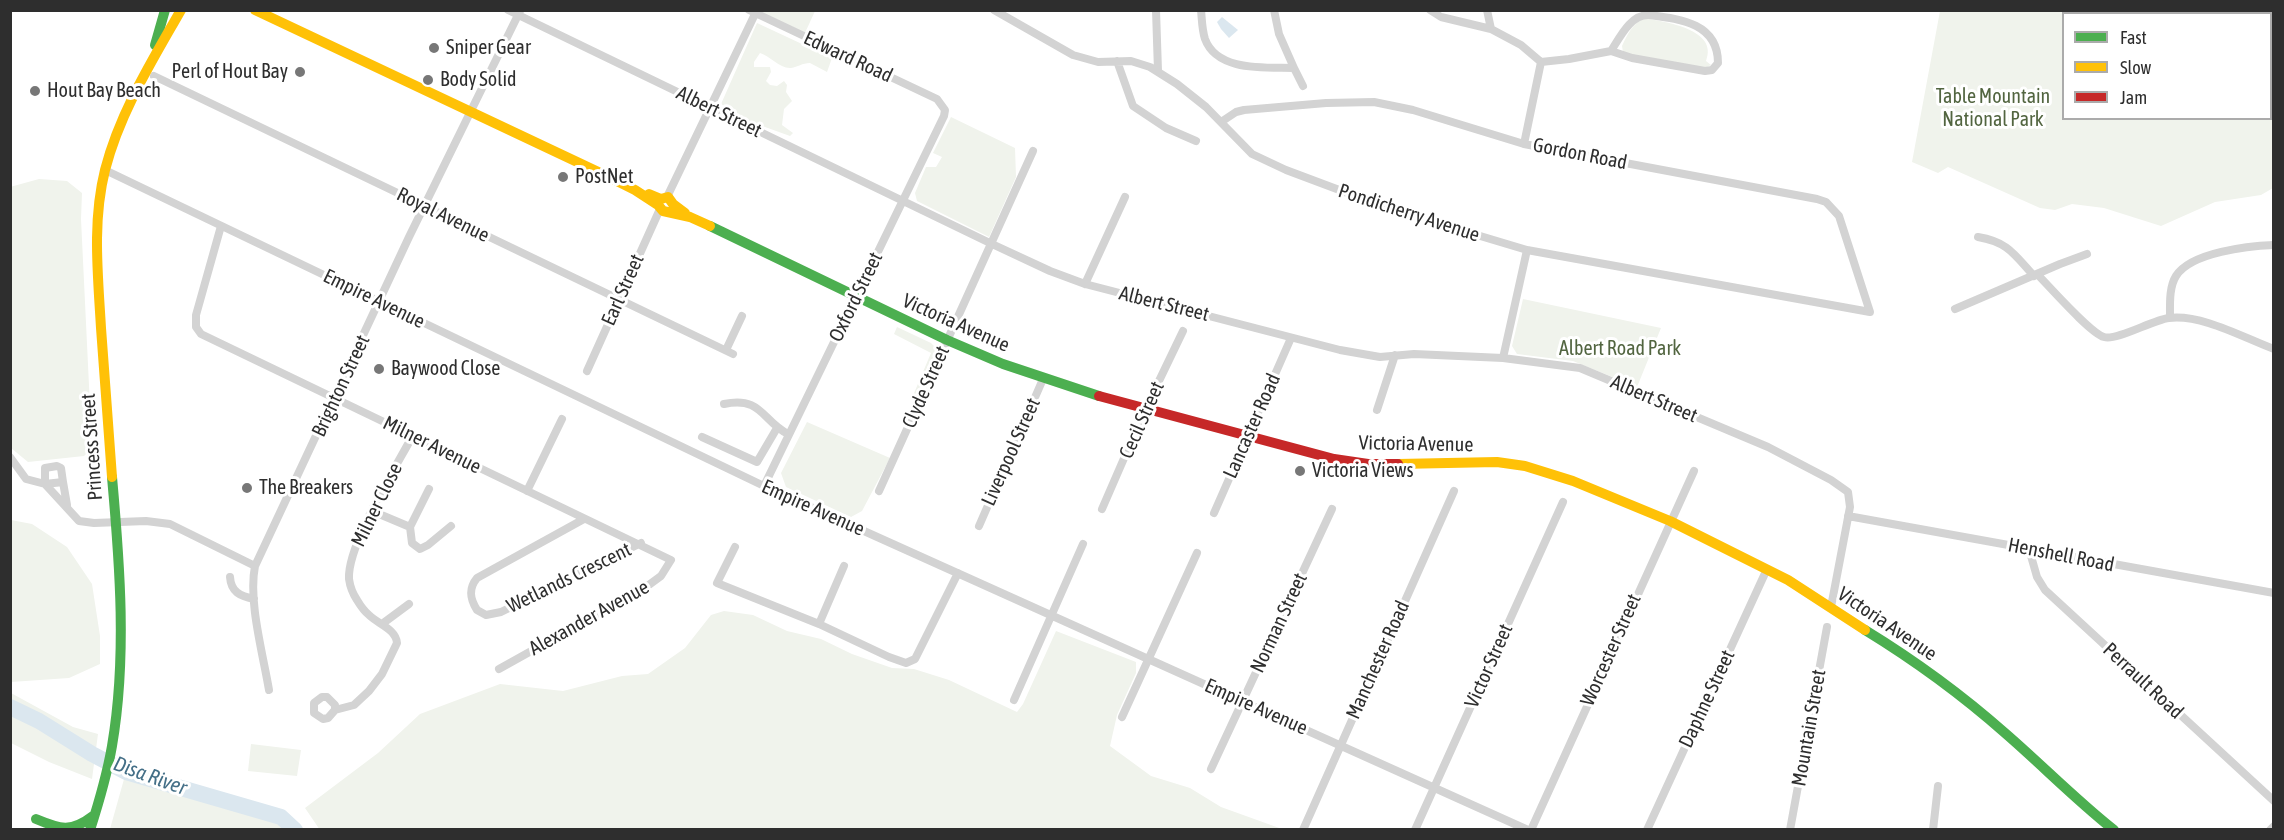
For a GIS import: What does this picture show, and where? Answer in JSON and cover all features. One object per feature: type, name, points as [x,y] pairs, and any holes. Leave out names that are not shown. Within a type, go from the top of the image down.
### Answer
[{"type":"street","name":"Princess Street","points":[[150,72],[165,10]]},
{"type":"street","name":"Princess Street","points":[[90,830],[105,781],[112,739],[120,684],[122,634],[120,566],[97,253],[100,196],[105,170],[123,117],[150,72],[181,10]]},
{"type":"street","name":"Albert Street","points":[[508,10],[519,13],[710,108],[1050,271],[1085,284],[1367,356],[1503,358],[1560,364],[1590,372],[1768,447],[1837,483],[1848,492],[1850,502],[1848,516]]},
{"type":"street","name":"Pondicherry Avenue","points":[[994,10],[1073,55],[1098,62],[1117,61],[1142,64],[1158,71],[1188,92],[1252,154],[1276,166],[1390,209],[1527,250],[1870,312]]},
{"type":"street","points":[[1156,10],[1158,71]]},
{"type":"street","points":[[1201,10],[1204,38],[1223,58],[1242,66],[1294,68]]},
{"type":"street","points":[[1274,10],[1279,34],[1303,86]]},
{"type":"street","points":[[1430,10],[1442,17],[1491,29],[1521,45],[1541,62],[1611,51],[1632,58],[1705,72],[1712,70],[1718,63],[1716,52],[1702,28],[1690,22],[1649,15],[1634,20],[1611,51]]},
{"type":"street","points":[[1487,10],[1491,29]]},
{"type":"street","name":"Victoria Avenue","points":[[260,11],[947,340],[1043,379],[1145,410],[1334,459],[1368,464],[1497,462],[1525,466],[1563,476],[1670,521],[1767,569],[1899,651],[1978,711],[2114,830]]},
{"type":"street","name":"Edward Road","points":[[752,12],[937,99],[945,107]]},
{"type":"street","name":"Earl Street","points":[[587,371],[618,300],[710,108],[752,12]]},
{"type":"street","name":"Brighton Street","points":[[255,566],[424,206],[519,13]]},
{"type":"street","points":[[1117,61],[1133,106],[1166,128],[1196,141]]},
{"type":"street","points":[[1524,144],[1541,62]]},
{"type":"street","name":"Royal Avenue","points":[[150,72],[729,352],[742,316]]},
{"type":"street","name":"Gordon Road","points":[[1221,122],[1236,112],[1244,110],[1326,103],[1374,102],[1413,110],[1524,144],[1817,199],[1826,202],[1839,216],[1870,312]]},
{"type":"street","name":"Oxford Street","points":[[764,486],[944,116],[945,107]]},
{"type":"street","name":"Clyde Street","points":[[879,491],[1033,151]]},
{"type":"street","name":"Empire Avenue","points":[[105,170],[764,486],[1529,830]]},
{"type":"street","points":[[1085,284],[1125,197]]},
{"type":"street","name":"Milner Avenue","points":[[221,226],[197,310],[196,327],[204,336],[584,519],[641,543],[671,560]]},
{"type":"street","points":[[1978,237],[1993,239],[2004,244],[2104,337],[2117,336],[2170,317],[2207,323],[2274,349]]},
{"type":"street","points":[[2170,317],[2173,284],[2183,268],[2218,252],[2242,247],[2274,245]]},
{"type":"street","points":[[1503,358],[1527,250]]},
{"type":"street","points":[[1955,309],[2088,254]]},
{"type":"street","name":"Cecil Street","points":[[1102,509],[1145,410],[1183,331]]},
{"type":"street","name":"Lancaster Road","points":[[1214,513],[1291,338]]},
{"type":"street","points":[[1377,410],[1395,355]]},
{"type":"street","name":"Liverpool Street","points":[[979,526],[1043,379]]},
{"type":"street","points":[[724,404],[742,402],[762,411],[777,428],[789,434]]},
{"type":"street","points":[[528,491],[562,418]]},
{"type":"street","points":[[702,437],[757,462],[777,428]]},
{"type":"street","name":"Milner Close","points":[[335,711],[349,707],[361,699],[381,674],[395,648],[397,639],[389,629],[368,615],[357,601],[349,580],[352,558],[372,512],[412,435]]},
{"type":"street","points":[[10,457],[27,480],[45,484],[63,482]]},
{"type":"street","points":[[67,507],[60,467],[46,467],[45,484],[80,521],[94,523],[146,520],[170,524],[255,566],[254,599],[269,690]]},
{"type":"street","name":"Worcester Street","points":[[1529,830],[1694,471]]},
{"type":"street","name":"Milner Avenue","points":[[410,527],[429,489]]},
{"type":"street","name":"Manchester Road","points":[[1303,830],[1454,491]]},
{"type":"street","name":"Victor Street","points":[[1415,830],[1563,502]]},
{"type":"street","name":"Norman Street","points":[[1211,770],[1332,509]]},
{"type":"street","points":[[372,512],[410,527],[412,543],[420,549],[451,526]]},
{"type":"street","points":[[1831,607],[1848,516]]},
{"type":"street","name":"Henshell Road","points":[[1848,516],[2274,593]]},
{"type":"street","name":"Wetlands Crescent","points":[[584,519],[477,578],[470,594],[477,610],[486,615],[501,612],[641,543]]},
{"type":"street","points":[[1014,700],[1083,544]]},
{"type":"street","points":[[735,547],[717,583],[908,663],[915,659],[958,573]]},
{"type":"street","name":"Perrault Road","points":[[2029,549],[2037,577],[2045,590],[2274,801]]},
{"type":"street","points":[[1122,717],[1197,553]]},
{"type":"street","name":"Alexander Avenue","points":[[499,669],[646,587],[661,576],[671,560]]},
{"type":"street","points":[[819,624],[844,567]]},
{"type":"street","name":"Daphne Street","points":[[1647,830],[1767,569]]},
{"type":"street","points":[[230,577],[231,586],[237,593],[254,599]]},
{"type":"street","points":[[382,624],[409,604]]},
{"type":"street","name":"Mountain Street","points":[[1790,830],[1827,627]]},
{"type":"street","points":[[1933,830],[1938,786]]},
{"type":"street","name":"Victoria Avenue","points":[[2085,807],[2104,830]]},
{"type":"street","points":[[36,819],[71,829],[95,815]]},
{"type":"street","points":[[2270,830],[2274,826]]},
{"type":"green space","points":[[759,11],[815,11],[805,33]]},
{"type":"green space","name":"Table Mountain National Park","points":[[1940,11],[2273,11],[2273,188],[2261,195],[2215,202],[2161,226],[2104,208],[2072,204],[2055,210],[2040,208],[1948,167],[1938,173],[1912,162]]},
{"type":"green space","points":[[1644,18],[1676,25],[1698,34],[1705,41],[1708,50],[1706,61],[1711,65],[1705,68],[1623,52],[1622,46],[1628,33]]},
{"type":"green space","points":[[757,23],[832,58],[827,72],[810,63],[787,68],[760,53],[754,62],[754,67],[770,67],[771,72],[766,81],[770,85],[777,86],[784,81],[787,85],[786,92],[792,101],[784,109],[782,125],[793,133],[790,136],[743,119],[721,104]]},
{"type":"green space","points":[[951,117],[1015,148],[1016,177],[989,237],[917,201],[915,193],[926,167],[936,167],[942,157],[933,153]]},
{"type":"green space","points":[[39,179],[67,181],[82,193],[81,219],[92,448],[84,456],[28,462],[11,448],[10,187]]},
{"type":"green space","name":"Albert Road Park","points":[[1523,299],[1661,328],[1637,387],[1573,361],[1517,354],[1512,346]]},
{"type":"green space","points":[[897,327],[931,343],[936,348],[936,355],[916,400],[912,398],[931,353],[894,334]]},
{"type":"green space","points":[[807,422],[890,458],[862,511],[851,517],[786,487],[781,473]]},
{"type":"green space","points":[[11,520],[32,524],[67,547],[92,584],[100,636],[100,664],[69,678],[11,682]]},
{"type":"green space","points":[[724,611],[753,615],[787,631],[821,639],[852,654],[892,668],[914,669],[949,680],[1017,712],[1023,704],[1056,631],[1136,662],[1136,673],[1117,715],[1110,746],[1151,776],[1190,788],[1221,807],[1282,829],[320,830],[305,808],[378,753],[420,714],[500,684],[563,691],[622,676],[648,674],[685,648],[711,615]]},
{"type":"green space","points":[[11,693],[73,727],[98,734],[92,779],[49,762],[11,743]]},
{"type":"green space","points":[[251,744],[301,750],[297,776],[248,771]]},
{"type":"green space","points":[[126,772],[281,817],[295,829],[110,829]]},
{"type":"shaded area","points":[[1222,17],[1238,30],[1229,38],[1217,22]]},
{"type":"waterway","name":"Disa River","points":[[10,707],[39,721],[126,772],[281,817],[295,830]]},
{"type":"traffic: fast","points":[[155,45],[165,10]]},
{"type":"traffic: fast","points":[[710,226],[947,340],[1003,364],[1099,396]]},
{"type":"traffic: fast","points":[[90,830],[110,757],[117,713],[121,612],[112,477]]},
{"type":"traffic: fast","points":[[1865,630],[1902,653],[1972,705],[2114,830]]},
{"type":"traffic: fast","points":[[36,819],[65,828],[78,825],[93,816]]},
{"type":"traffic: slow","points":[[112,477],[101,328],[98,209],[105,170],[119,128],[148,68],[181,10]]},
{"type":"traffic: slow","points":[[255,10],[609,177],[635,190],[658,205],[663,211],[690,217],[710,226]]},
{"type":"traffic: slow","points":[[649,194],[661,199],[668,197],[685,213]]},
{"type":"traffic: slow","points":[[1398,464],[1497,462],[1525,466],[1573,481],[1670,521],[1788,580],[1865,630]]},
{"type":"traffic: jam","points":[[1099,396],[1334,459],[1368,464],[1398,464]]},
{"type":"place","name":"Sniper Gear","points":[[434,48]]},
{"type":"place","name":"Perl of Hout Bay","points":[[300,72]]},
{"type":"place","name":"Body Solid","points":[[428,80]]},
{"type":"place","name":"Hout Bay Beach","points":[[35,91]]},
{"type":"place","name":"PostNet","points":[[563,177]]},
{"type":"place","name":"Baywood Close","points":[[379,369]]},
{"type":"place","name":"Victoria Views","points":[[1300,471]]},
{"type":"place","name":"The Breakers","points":[[247,488]]}]
